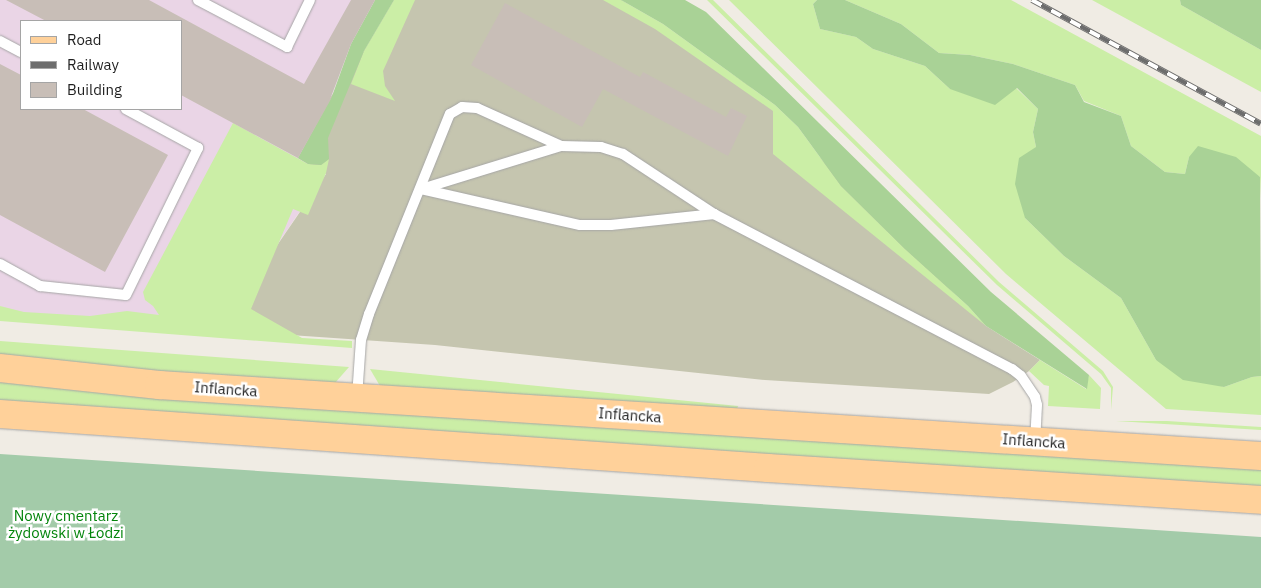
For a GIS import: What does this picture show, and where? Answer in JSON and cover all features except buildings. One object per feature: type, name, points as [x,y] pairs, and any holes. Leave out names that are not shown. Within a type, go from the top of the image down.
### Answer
[{"type":"main road","name":"Inflancka","points":[[0,368],[159,385],[1261,456]]},
{"type":"main road","points":[[0,414],[729,466],[1261,500]]},
{"type":"lane","points":[[198,0],[287,46],[310,0]]},
{"type":"lane","points":[[0,41],[20,51]]},
{"type":"lane","points":[[357,397],[361,340],[369,314],[450,114],[462,107],[477,108],[561,146]]},
{"type":"lane","points":[[0,264],[40,286],[126,295],[198,148],[128,110]]},
{"type":"lane","points":[[420,189],[561,146],[601,147],[623,154],[714,214],[1022,376],[1030,386],[1037,405],[1035,442]]},
{"type":"lane","points":[[420,189],[580,225],[612,225],[714,214]]},
{"type":"shaded area","points":[[0,0],[375,0],[351,44],[331,98],[298,158],[326,173],[219,330],[17,315],[0,306]]},
{"type":"shaded area","points":[[394,0],[621,0],[748,85],[986,326],[1040,360],[1029,371],[1013,382],[989,394],[765,380],[435,345],[219,330],[326,174],[298,158],[330,98],[364,51]]},
{"type":"green space","points":[[375,0],[394,0],[364,51],[328,138],[329,159],[321,165],[308,164],[298,158],[331,99],[351,44]]},
{"type":"green space","points":[[394,0],[415,0],[383,71],[385,86],[395,101],[351,84],[364,51]]},
{"type":"green space","points":[[603,0],[621,0],[663,24],[775,105],[798,127],[841,186],[905,249],[968,306],[986,326],[773,154],[773,111],[655,29]]},
{"type":"green space","points":[[621,0],[685,0],[706,12],[991,292],[1089,375],[1087,389],[986,326],[968,306],[905,249],[841,186],[798,127],[775,105],[663,24]]},
{"type":"green space","points":[[707,0],[713,0],[999,282],[1103,371],[1113,387],[1111,410],[1111,388],[1101,374],[997,285]]},
{"type":"green space","points":[[729,0],[817,0],[813,4],[820,29],[856,37],[873,49],[925,66],[950,89],[1016,88],[1038,109],[1033,132],[1036,147],[1025,218],[1064,256],[1121,298],[1156,360],[1224,387],[1252,377],[1261,376],[1261,415],[1166,409],[1006,274]]},
{"type":"green space","points":[[817,0],[845,0],[901,24],[939,53],[970,55],[1013,64],[1075,85],[1084,102],[1121,116],[1131,146],[1165,172],[1185,174],[1189,157],[1198,146],[1236,157],[1260,177],[1261,376],[1252,377],[1224,387],[1183,380],[1156,360],[1121,298],[1064,256],[1025,218],[1015,184],[1019,158],[1036,147],[1033,132],[1038,109],[1017,88],[995,105],[950,89],[925,66],[873,49],[856,37],[820,29],[813,4]]},
{"type":"green space","points":[[845,0],[1011,0],[1261,136],[1261,199],[1260,177],[1189,157],[1185,174],[1165,172],[1131,146],[1121,116],[1084,101],[1075,85],[1013,64],[970,55],[939,53],[901,24]]},
{"type":"green space","points":[[1092,0],[1180,0],[1181,5],[1261,50],[1261,92]]},
{"type":"green space","points":[[1180,0],[1261,0],[1261,50],[1181,5]]},
{"type":"green space","points":[[233,123],[308,164],[321,165],[329,159],[326,173],[308,215],[293,209],[251,309],[302,338],[352,341],[352,348],[0,321],[0,306],[24,312],[90,316],[127,311],[159,315],[153,306],[145,300],[143,292]]},
{"type":"green space","points":[[0,341],[349,367],[335,383],[114,368],[0,355]]},
{"type":"green space","points":[[1040,360],[1086,389],[1089,375],[1101,388],[1100,409],[1048,406],[1049,386],[1044,385],[1029,371]]},
{"type":"green space","points":[[370,369],[738,406],[737,409],[380,386]]},
{"type":"green space","points":[[0,381],[1261,469],[1261,487],[785,457],[0,401]]},
{"type":"green space","points":[[1116,421],[1167,421],[1261,427],[1261,430]]},
{"type":"green space","name":"Nowy cmentarz żydowski w Łodzi","points":[[0,454],[1261,537],[1261,588],[0,588]]},
{"type":"railway","points":[[1032,0],[1261,124]]}]
